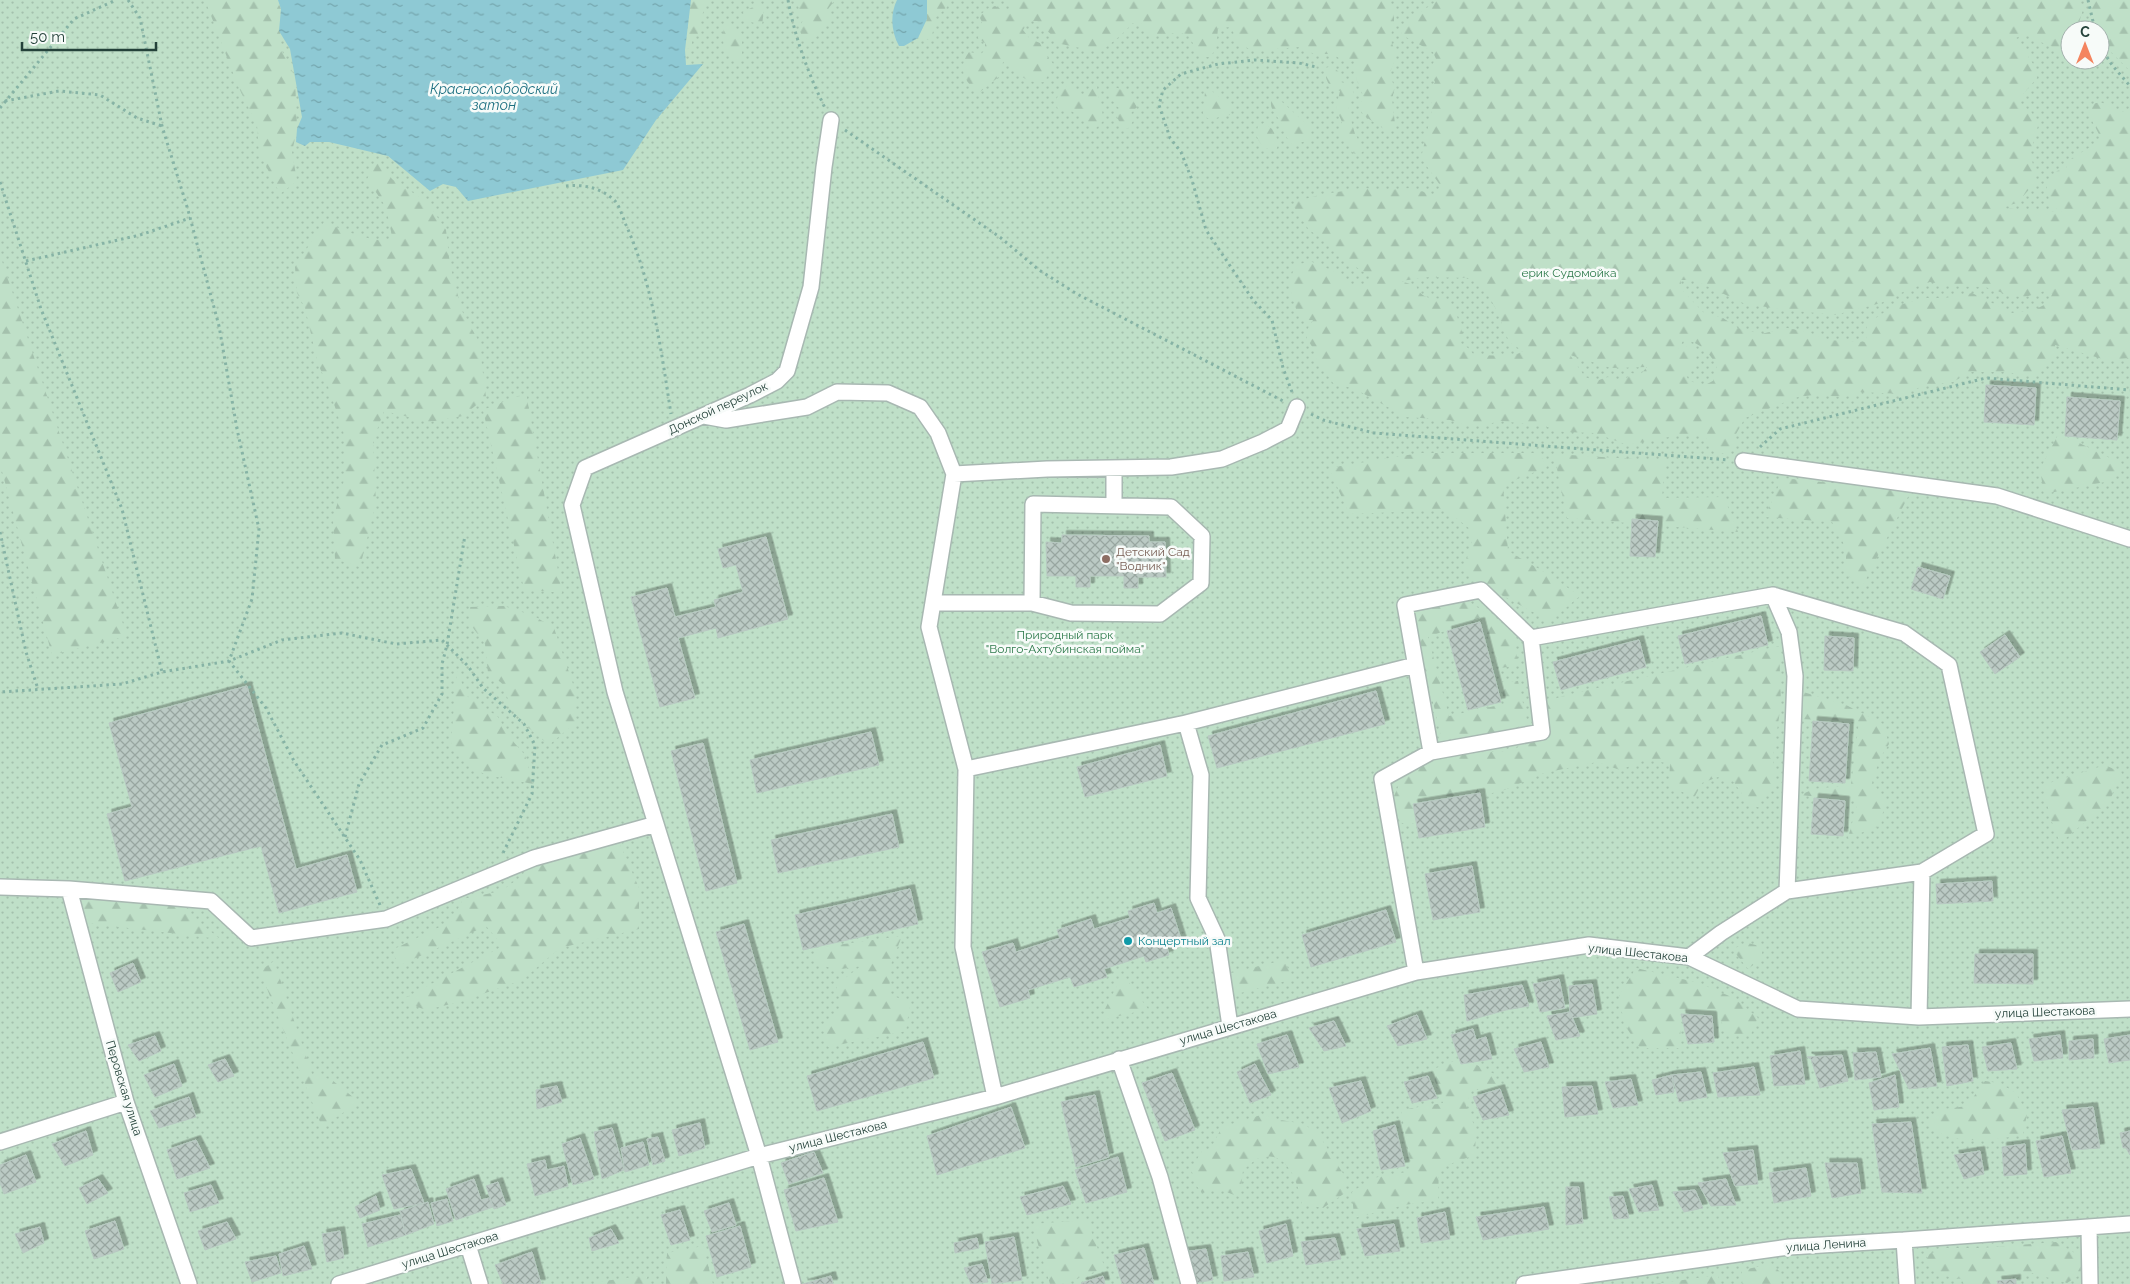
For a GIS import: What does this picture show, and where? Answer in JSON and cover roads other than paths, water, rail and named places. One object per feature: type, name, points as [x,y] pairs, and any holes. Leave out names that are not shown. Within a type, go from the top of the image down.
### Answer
[{"type":"street","name":"Донской переулок","points":[[656,824],[615,692],[572,505],[585,468],[750,395],[776,381],[787,371],[811,287],[831,120]]},
{"type":"street","points":[[704,416],[726,420],[807,407],[837,392],[888,393],[920,407],[938,433],[954,474],[929,627],[966,769],[963,947],[995,1096]]},
{"type":"street","points":[[954,474],[1047,468],[1170,467],[1222,459],[1288,429],[1297,407]]},
{"type":"street","points":[[1743,461],[1996,496],[2130,540]]},
{"type":"street","points":[[1114,468],[1114,506]]},
{"type":"street","points":[[934,603],[1032,603],[1071,613],[1160,614],[1201,583],[1202,536],[1171,507],[1033,504],[1032,603]]},
{"type":"street","points":[[1416,972],[1382,779],[1431,752],[1542,732],[1531,638],[1481,590],[1405,605],[1431,752]]},
{"type":"street","points":[[1531,638],[1773,595],[1904,634],[1949,665],[1986,834],[1922,872],[1787,891],[1721,933],[1689,957]]},
{"type":"street","points":[[1773,595],[1789,632],[1796,676],[1787,891]]},
{"type":"street","points":[[966,769],[1186,723],[1415,665]]},
{"type":"street","points":[[1186,723],[1201,775],[1198,898],[1217,939],[1230,1026]]},
{"type":"street","points":[[0,887],[69,889],[211,901],[251,938],[386,919],[534,858],[656,824],[759,1156],[793,1284]]},
{"type":"street","points":[[1919,1018],[1922,872]]},
{"type":"street","name":"Перовская улица","points":[[69,889],[126,1102],[189,1284]]},
{"type":"street","name":"улица Шестакова","points":[[340,1284],[759,1156],[995,1096],[1416,972],[1589,945],[1689,957],[1798,1010],[1919,1018],[2130,1009]]},
{"type":"street","points":[[1119,1059],[1160,1177],[1189,1284]]},
{"type":"street","points":[[0,1142],[126,1102]]},
{"type":"street","name":"улица Ленина","points":[[1524,1284],[1789,1247],[2130,1224]]},
{"type":"street","points":[[2088,1227],[2090,1284]]},
{"type":"street","points":[[1904,1240],[1907,1284]]},
{"type":"street","points":[[468,1245],[480,1284]]},
{"type":"water","name":"Краснослободский затон","points":[[278,0],[691,0],[685,50],[686,65],[703,64],[656,120],[623,170],[468,201],[456,187],[443,184],[430,191],[388,156],[329,142],[310,142],[305,146],[296,142],[297,129],[302,117],[290,49],[279,31],[281,9]]},
{"type":"water","points":[[897,0],[927,0],[927,19],[918,38],[904,46],[899,46],[893,29],[892,17]]},
{"type":"place","name":"Детский Сад \"Водник\"","points":[[1106,559]]},
{"type":"place","name":"Концертный зал","points":[[1128,941]]},
{"type":"park label","name":"ерик Судомойка","points":[[1569,273]]},
{"type":"park label","name":"Природный парк \"Волго-Ахтубинская пойма\"","points":[[1065,642]]}]
